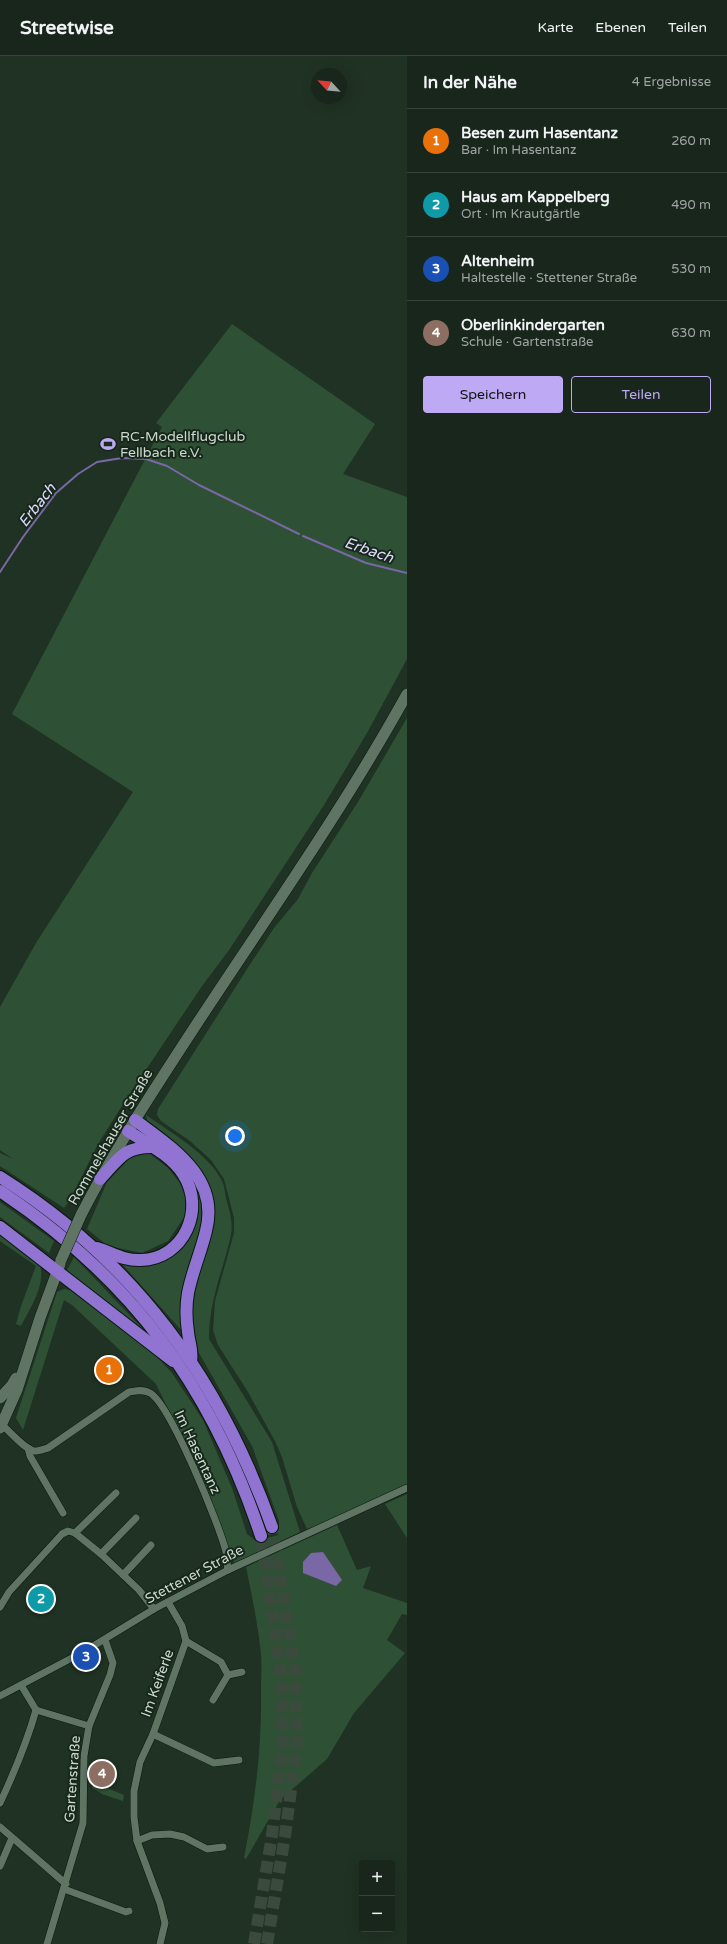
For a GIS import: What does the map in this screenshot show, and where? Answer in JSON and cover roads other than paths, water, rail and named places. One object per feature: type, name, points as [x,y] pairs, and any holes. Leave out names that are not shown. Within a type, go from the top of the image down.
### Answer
[{"type":"highway","points":[[135,1120],[188,1163],[199,1178],[206,1196],[209,1214],[206,1230],[188,1292],[186,1313],[192,1351],[186,1363]]},
{"type":"highway","points":[[89,1245],[125,1259],[142,1260],[154,1258],[165,1253],[182,1238],[189,1226],[193,1212],[193,1199],[189,1185],[183,1173],[168,1158],[128,1131]]},
{"type":"highway","points":[[100,1179],[120,1158],[132,1149],[152,1147]]},
{"type":"highway","points":[[0,1177],[48,1211],[89,1245],[142,1298],[224,1416],[241,1448],[272,1527]]},
{"type":"highway","points":[[0,1191],[45,1222],[101,1271],[186,1363],[230,1454],[261,1536]]},
{"type":"highway","points":[[0,1227],[56,1272],[139,1334],[166,1357],[186,1363]]},
{"type":"main road","name":"Rommelshauser Straße","points":[[1,1425],[17,1390],[56,1272],[81,1215],[100,1179],[171,1062],[336,814],[380,742],[407,694]]},
{"type":"main road","points":[[0,1398],[12,1385],[33,1339]]},
{"type":"street","name":"Im Hasentanz","points":[[28,1448],[34,1451],[48,1448],[129,1392],[140,1390],[150,1393],[162,1406],[175,1428],[196,1475],[226,1552],[228,1570]]},
{"type":"street","points":[[1,1425],[28,1448],[30,1456],[63,1513]]},
{"type":"street","name":"Stettener Straße","points":[[0,1696],[105,1640],[154,1609],[228,1570],[407,1488]]},
{"type":"street","points":[[75,1533],[116,1493]]},
{"type":"street","points":[[101,1554],[136,1518]]},
{"type":"street","points":[[0,1607],[9,1592],[62,1534],[68,1531],[75,1533],[101,1554],[139,1590],[154,1609]]},
{"type":"street","points":[[123,1575],[151,1546]]},
{"type":"street","name":"Im Keiferle","points":[[160,1944],[165,1924],[160,1902],[137,1841],[134,1817],[134,1791],[140,1762],[153,1734],[186,1641],[182,1626],[168,1602]]},
{"type":"street","name":"Gartenstraße","points":[[47,1944],[83,1824],[84,1756],[89,1726],[110,1675],[113,1663],[105,1640]]},
{"type":"street","name":"Im Keiferle","points":[[186,1641],[221,1662],[228,1675]]},
{"type":"street","points":[[213,1700],[228,1675],[242,1672]]},
{"type":"street","points":[[21,1685],[36,1710],[89,1726]]},
{"type":"street","points":[[0,1803],[12,1777],[36,1710]]},
{"type":"street","name":"Im Keiferle","points":[[153,1734],[214,1764],[239,1760]]},
{"type":"street","points":[[0,1827],[65,1887],[126,1912],[129,1911]]},
{"type":"street","points":[[137,1841],[152,1835],[170,1834],[184,1837],[207,1849],[223,1847]]},
{"type":"street","points":[[0,1866],[12,1838]]},
{"type":"waterway","name":"Erbach","points":[[0,572],[23,537],[56,493],[78,474],[97,462],[122,458],[146,459],[167,466],[199,485],[299,534]]},
{"type":"waterway","name":"Erbach","points":[[303,536],[366,563],[407,573]]},
{"type":"tunnel","points":[[267,1944],[285,1836],[297,1744],[295,1667],[272,1527]]},
{"type":"tunnel","points":[[254,1944],[272,1835],[283,1741],[280,1666],[261,1536]]},
{"type":"place","name":"RC-Modellflugclub Fellbach e.V.","points":[[108,444]]},
{"type":"place","name":"Besen zum Hasentanz","points":[[109,1370]]},
{"type":"place","name":"Haus am Kappelberg","points":[[41,1599]]},
{"type":"place","name":"Altenheim","points":[[86,1657]]},
{"type":"place","name":"Oberlinkindergarten","points":[[102,1774]]}]
